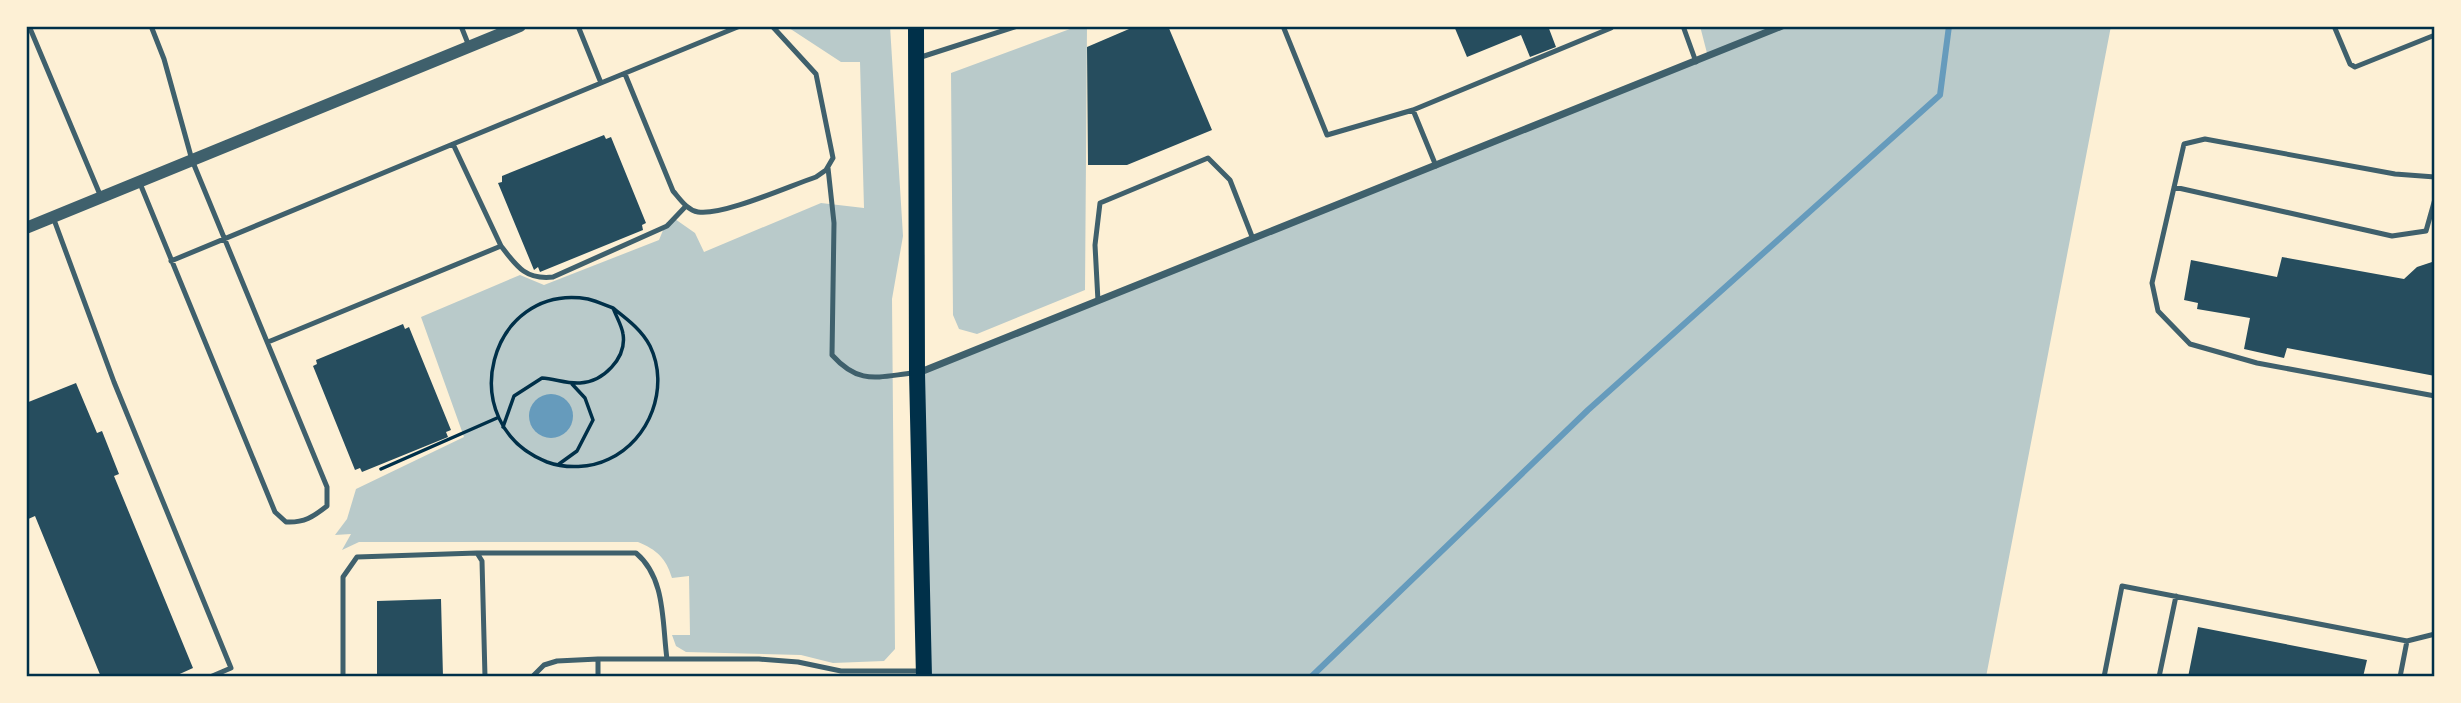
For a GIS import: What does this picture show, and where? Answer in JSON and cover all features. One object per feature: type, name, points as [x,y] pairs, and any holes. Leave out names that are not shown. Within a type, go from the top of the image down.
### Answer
[{"type":"main road","points":[[916,26],[917,373],[924,674]]},
{"type":"street","points":[[26,228],[520,26]]},
{"type":"street","points":[[917,373],[1782,26]]},
{"type":"lane","points":[[29,26],[101,197]]},
{"type":"lane","points":[[139,181],[275,512],[286,522],[300,523],[327,506],[327,487],[192,160],[164,59],[151,26]]},
{"type":"lane","points":[[461,26],[469,47]]},
{"type":"lane","points":[[578,26],[601,83]]},
{"type":"lane","points":[[171,261],[225,236],[740,26]]},
{"type":"lane","points":[[625,74],[673,191],[686,206],[698,212],[720,211],[816,177],[828,168],[833,158],[816,74],[772,26]]},
{"type":"lane","points":[[916,59],[1018,26]]},
{"type":"lane","points":[[1283,26],[1327,135],[1413,110],[1612,27]]},
{"type":"lane","points":[[1683,26],[1696,62]]},
{"type":"lane","points":[[2334,26],[2350,64],[2355,67],[2435,35]]},
{"type":"lane","points":[[1413,110],[1436,166]]},
{"type":"lane","points":[[2435,177],[2371,170],[2205,139],[2184,144],[2152,283],[2158,311],[2190,344],[2257,363],[2435,396]]},
{"type":"lane","points":[[453,144],[501,246],[525,275],[539,279],[553,277],[667,226],[686,206]]},
{"type":"lane","points":[[1098,301],[1095,245],[1100,203],[1179,168],[1208,158],[1230,180],[1253,239]]},
{"type":"lane","points":[[828,168],[834,223],[832,355],[846,371],[863,378],[917,373]]},
{"type":"lane","points":[[2174,187],[2392,236],[2426,231],[2435,199]]},
{"type":"lane","points":[[53,217],[114,382],[231,668],[210,677]]},
{"type":"lane","points":[[268,342],[501,246]]},
{"type":"lane","points":[[343,677],[343,577],[357,557],[477,553],[636,553],[649,564],[657,583],[667,659]]},
{"type":"lane","points":[[477,553],[482,561],[485,677]]},
{"type":"lane","points":[[2104,677],[2122,586],[2407,641],[2435,634]]},
{"type":"lane","points":[[2159,677],[2176,596]]},
{"type":"lane","points":[[2400,677],[2407,641]]},
{"type":"lane","points":[[531,677],[544,666],[558,661],[639,659],[759,659],[798,662],[841,671],[924,674]]},
{"type":"lane","points":[[598,660],[598,677]]},
{"type":"path","points":[[562,299],[588,299],[613,308],[634,324],[650,346],[657,372],[657,399],[648,424],[631,445],[609,460],[583,467],[557,466],[532,456],[512,440],[497,418],[490,393],[491,367],[500,342],[515,321],[537,307],[562,299]]},
{"type":"path","points":[[503,426],[508,408],[525,387],[542,378],[570,383],[598,379],[612,367],[622,351],[623,335],[613,308]]},
{"type":"path","points":[[557,466],[578,451],[593,420],[585,398],[570,383]]},
{"type":"path","points":[[381,470],[497,418]]},
{"type":"shaded area","points":[[786,26],[890,26],[903,236],[892,299],[895,649],[884,661],[833,663],[801,655],[686,652],[676,646],[672,635],[690,635],[689,576],[672,578],[660,555],[638,542],[359,542],[342,550],[351,534],[335,535],[347,519],[356,489],[464,437],[421,317],[520,275],[544,285],[659,240],[666,223],[675,219],[695,233],[704,252],[821,203],[864,208],[860,62],[841,62]]},
{"type":"shaded area","points":[[1078,26],[1087,26],[1085,290],[977,334],[959,329],[953,315],[951,73]]},
{"type":"shaded area","points":[[1700,26],[2111,26],[1986,677],[924,677],[917,373],[1708,57]]},
{"type":"water","points":[[551,394],[567,400],[573,416],[567,432],[551,438],[535,432],[529,416],[535,400]]},
{"type":"building","points":[[1136,26],[1168,26],[1212,130],[1127,165],[1088,165],[1087,47]]},
{"type":"building","points":[[1454,26],[1548,26],[1556,47],[1530,57],[1521,35],[1467,57]]},
{"type":"building","points":[[604,135],[606,139],[611,137],[646,223],[642,225],[643,230],[540,272],[538,267],[534,270],[498,183],[502,182],[502,176]]},
{"type":"building","points":[[2282,257],[2404,279],[2417,267],[2435,261],[2435,376],[2287,348],[2284,358],[2244,349],[2250,318],[2197,309],[2198,303],[2184,300],[2191,260],[2277,277]]},
{"type":"building","points":[[403,324],[405,329],[409,327],[451,430],[446,432],[448,437],[362,472],[360,468],[355,470],[313,366],[317,364],[316,360]]},
{"type":"building","points":[[76,383],[97,433],[102,431],[119,474],[114,476],[193,668],[173,677],[101,677],[35,516],[26,520],[26,403]]},
{"type":"building","points":[[441,599],[443,677],[377,677],[377,601]]},
{"type":"building","points":[[2198,627],[2367,660],[2363,677],[2188,677]]},
{"type":"waterway","points":[[1311,677],[1588,410],[1940,95],[1949,26]]}]
